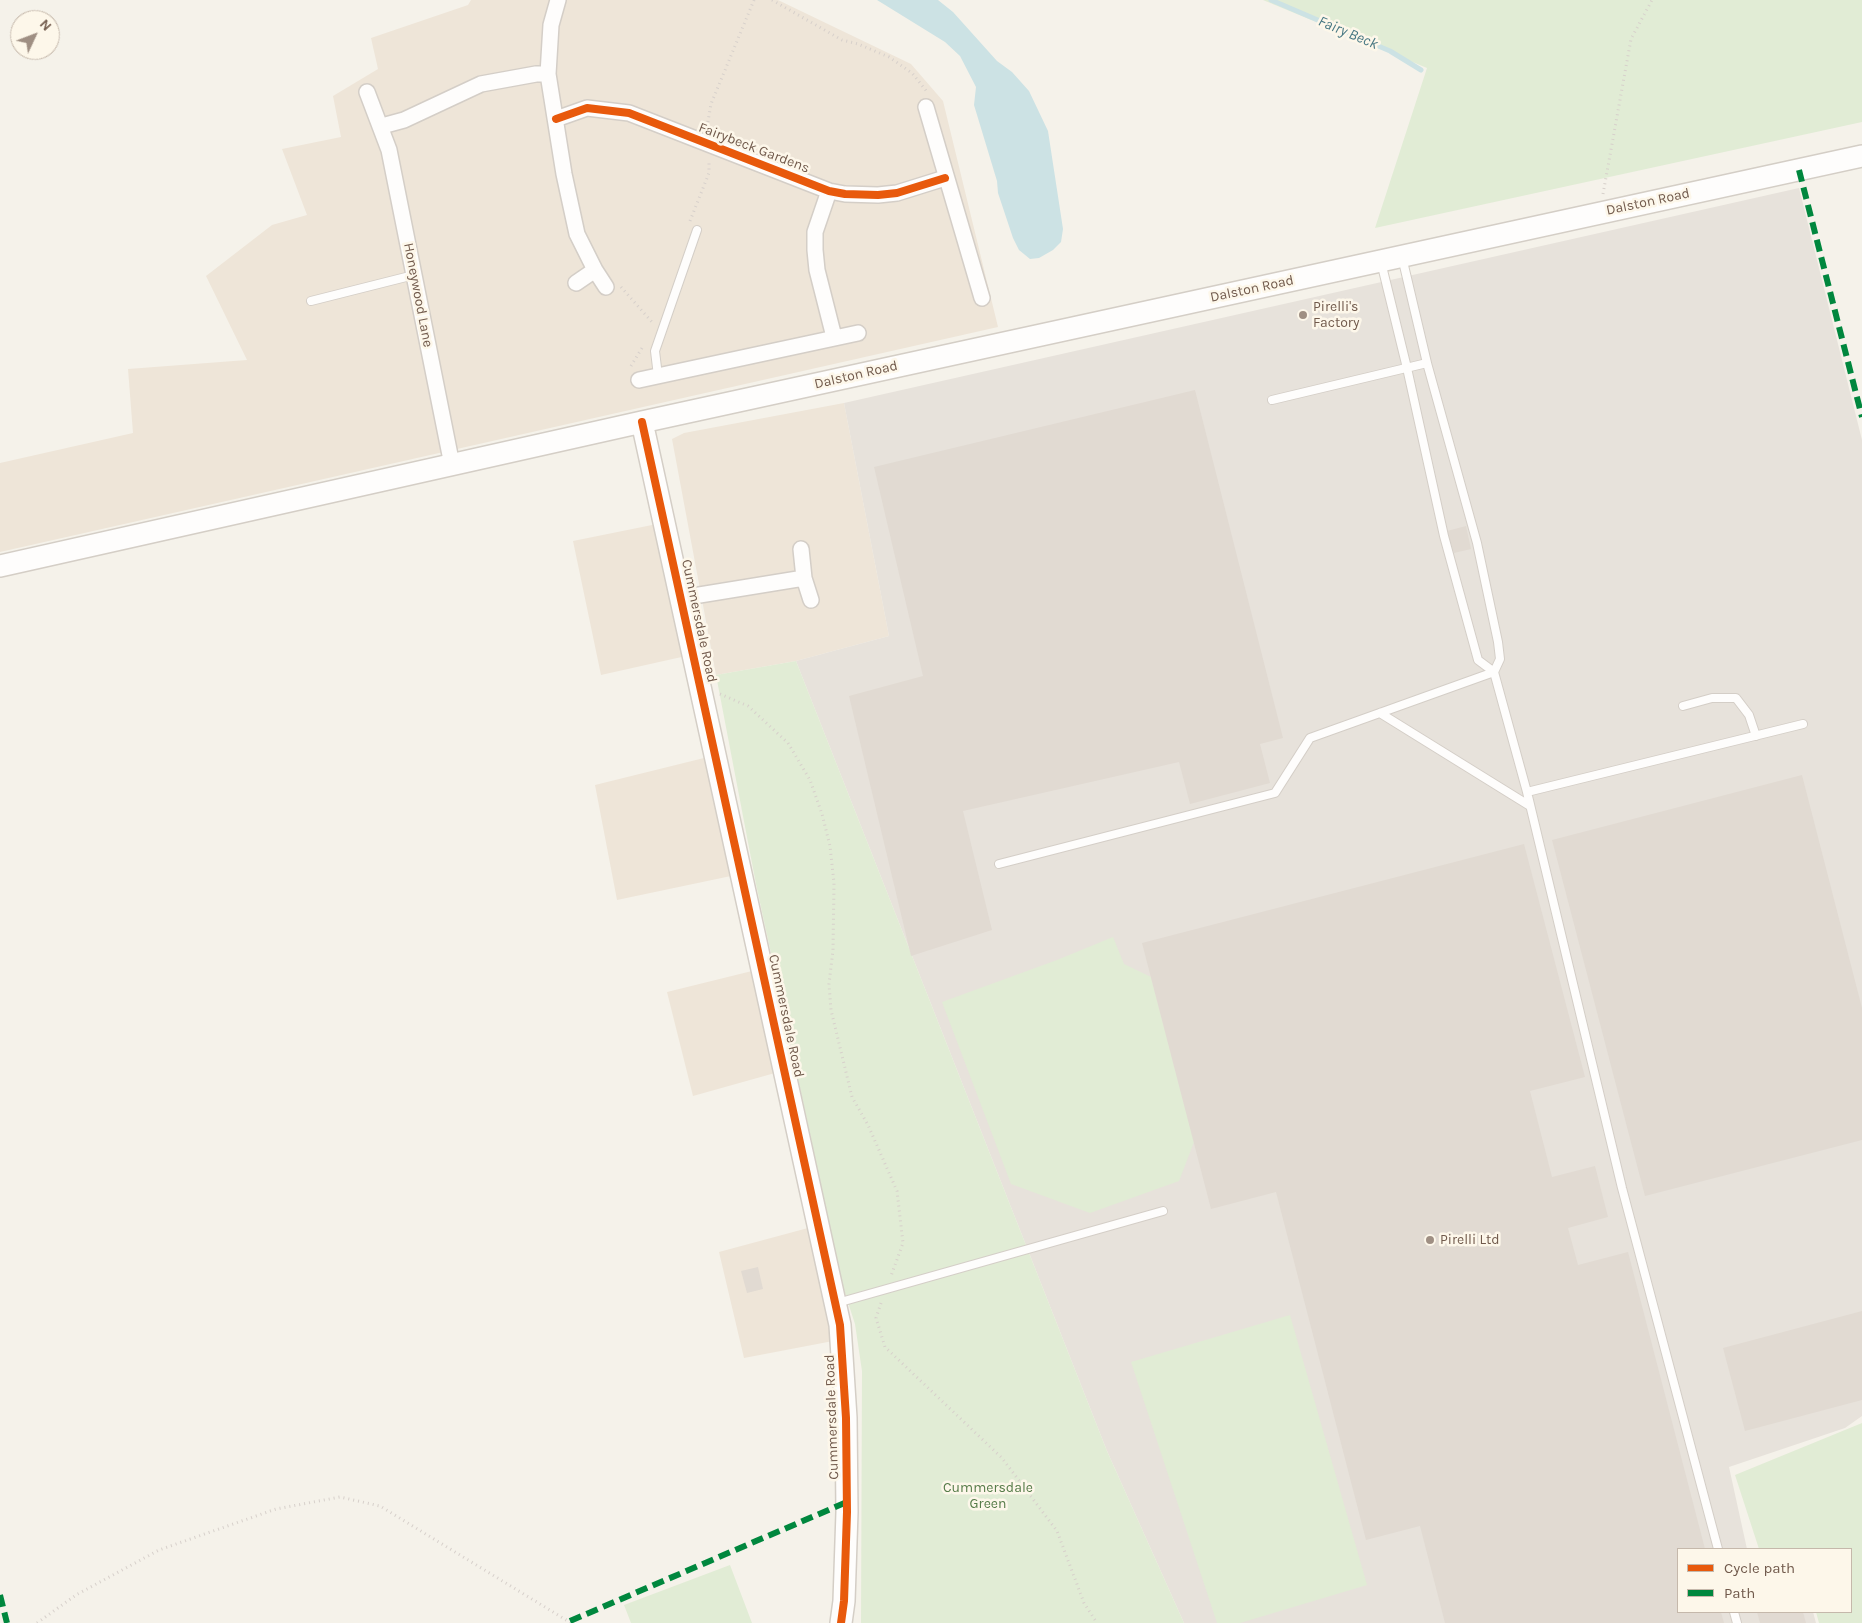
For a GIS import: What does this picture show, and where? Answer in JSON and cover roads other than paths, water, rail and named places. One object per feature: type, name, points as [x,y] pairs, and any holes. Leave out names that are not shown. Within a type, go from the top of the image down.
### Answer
[{"type":"main road","name":"Dalston Road","points":[[0,566],[642,422],[1862,156]]},
{"type":"main road","name":"Cummersdale Road","points":[[642,422],[840,1325],[846,1418],[847,1512],[844,1601],[841,1623]]},
{"type":"street","points":[[558,0],[551,25],[548,74],[564,174],[578,234],[594,270],[606,287]]},
{"type":"street","points":[[382,126],[404,120],[481,84],[536,74],[548,74]]},
{"type":"street","name":"Honeywood Lane","points":[[367,92],[382,126],[389,150],[452,465]]},
{"type":"street","points":[[928,103],[945,178],[982,298]]},
{"type":"street","name":"Fairybeck Gardens","points":[[556,119],[587,108],[601,108],[629,113],[829,190],[845,194],[878,195],[896,193],[945,178]]},
{"type":"street","points":[[829,190],[815,232],[815,250],[817,270],[834,337]]},
{"type":"street","points":[[576,282],[594,270]]},
{"type":"street","points":[[634,375],[658,376],[858,332]]},
{"type":"street","points":[[801,549],[804,578],[811,600]]},
{"type":"street","points":[[681,598],[804,578]]},
{"type":"lane","points":[[658,376],[655,351],[697,230]]},
{"type":"lane","points":[[1000,864],[1275,793],[1310,738],[1494,672],[1500,659],[1487,586],[1475,534],[1427,362],[1402,257]]},
{"type":"lane","points":[[1380,260],[1408,368],[1444,536],[1478,660],[1494,672],[1527,792],[1622,1188],[1718,1548]]},
{"type":"lane","points":[[311,301],[414,275]]},
{"type":"lane","points":[[1272,400],[1427,362]]},
{"type":"lane","points":[[1683,706],[1712,698],[1736,698],[1749,715],[1756,736]]},
{"type":"lane","points":[[1380,713],[1530,806]]},
{"type":"lane","points":[[1527,792],[1803,724]]},
{"type":"lane","points":[[835,1304],[1163,1211]]},
{"type":"waterway","name":"Fairy Beck","points":[[1271,0],[1390,51],[1421,70]]},
{"type":"place","name":"Pirelli's Factory","points":[[1303,315]]},
{"type":"place","name":"Pirelli Ltd","points":[[1430,1240]]},
{"type":"park label","name":"Cummersdale Green","points":[[988,1496]]}]
